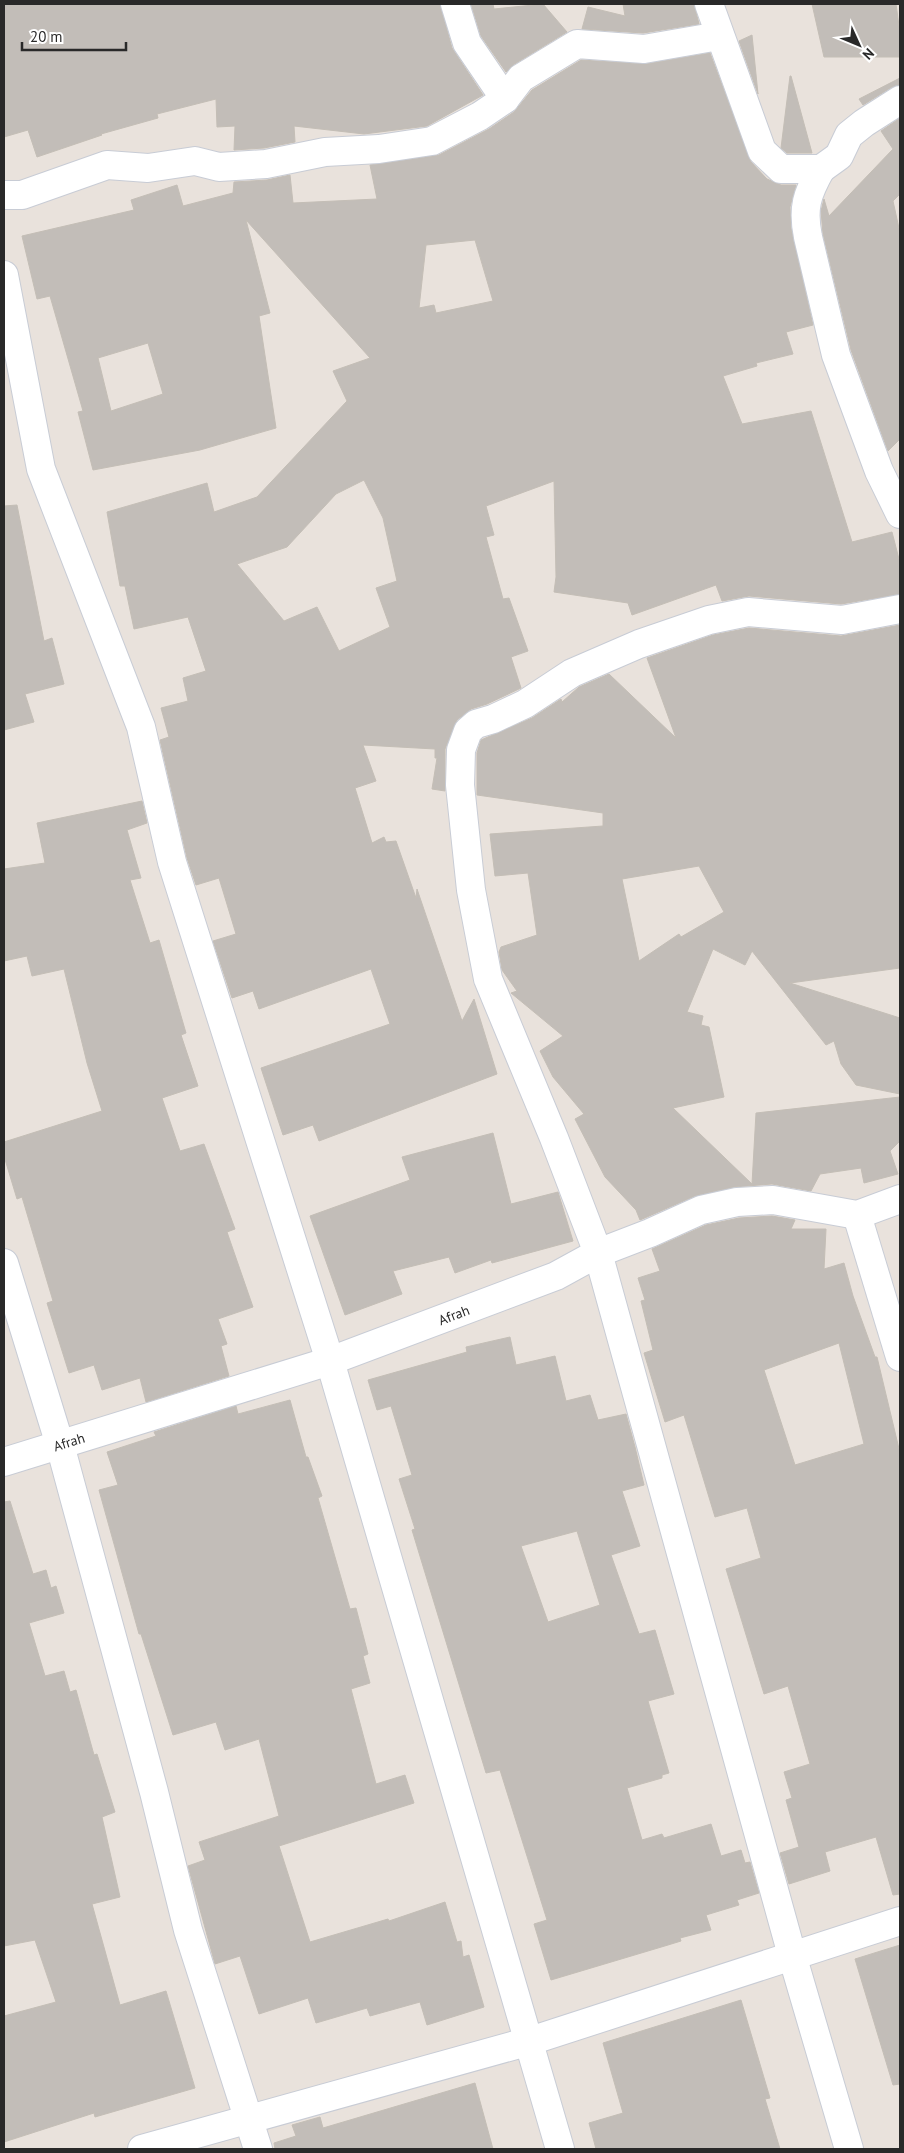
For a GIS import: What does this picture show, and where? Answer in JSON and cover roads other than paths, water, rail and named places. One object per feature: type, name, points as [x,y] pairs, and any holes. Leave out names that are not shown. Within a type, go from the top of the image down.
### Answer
[{"type":"street","points":[[455,4],[467,43],[506,99]]},
{"type":"street","points":[[709,4],[762,151],[781,169],[821,169]]},
{"type":"street","points":[[4,195],[22,194],[108,165],[148,168],[195,161],[219,167],[266,164],[325,152],[379,149],[432,141],[480,116],[506,99],[520,78],[577,44],[644,49],[719,36]]},
{"type":"street","points":[[900,100],[864,123],[849,136],[839,156],[821,169],[805,205],[808,237],[836,355],[879,471],[900,514]]},
{"type":"street","points":[[4,275],[41,469],[142,728],[172,862],[330,1361],[560,2149]]},
{"type":"street","points":[[849,2149],[792,1955],[598,1253],[554,1138],[488,979],[471,890],[460,785],[461,750],[468,731],[476,724],[493,719],[525,704],[572,672],[639,644],[709,620],[748,612],[842,620],[900,609]]},
{"type":"street","points":[[900,1199],[857,1215],[900,1357]]},
{"type":"street","name":"Afrah","points":[[4,1462],[330,1361],[556,1276],[598,1253],[650,1233],[701,1210],[738,1202],[773,1200],[857,1215]]},
{"type":"street","points":[[4,1263],[60,1445],[154,1792],[188,1930],[258,2149]]},
{"type":"street","points":[[142,2149],[530,2041],[900,1921]]}]
